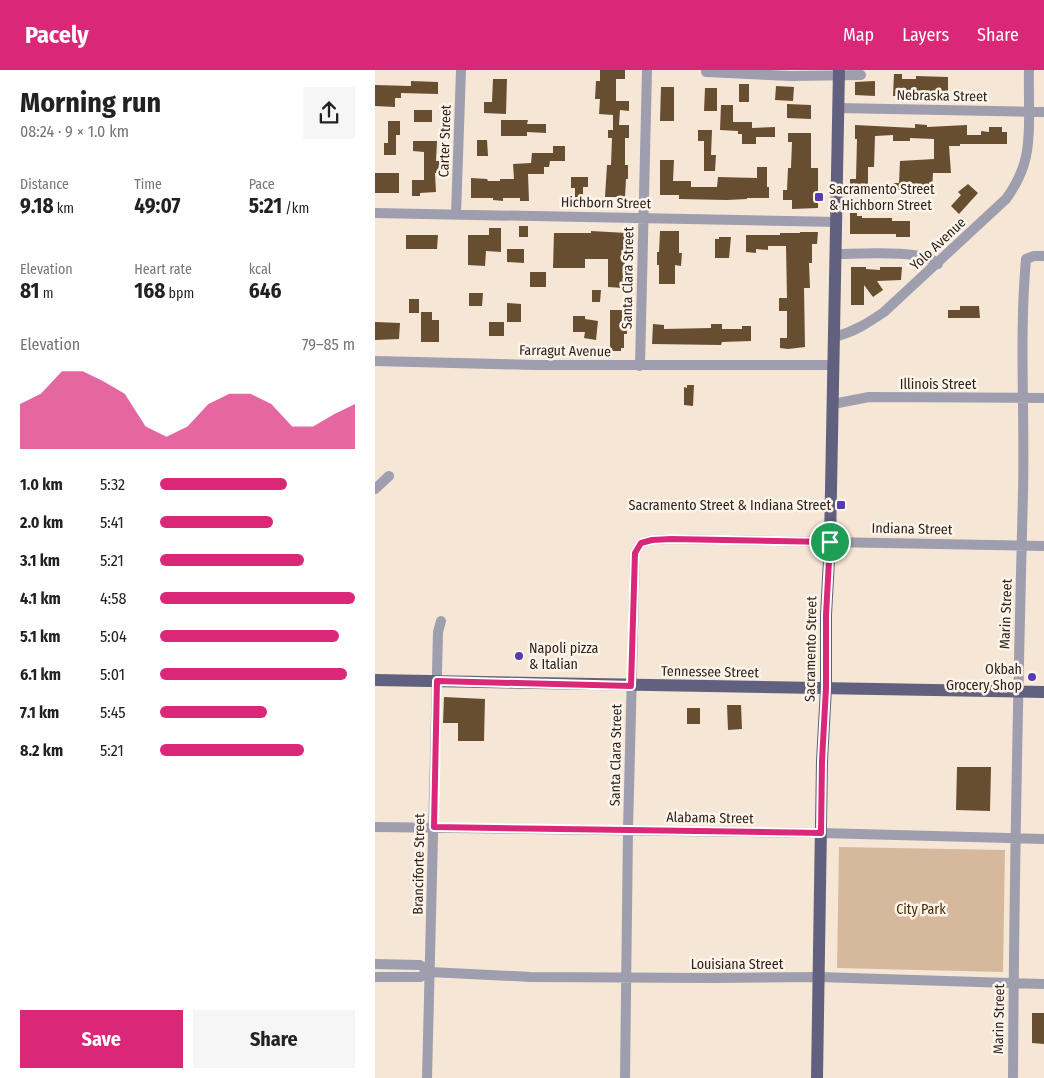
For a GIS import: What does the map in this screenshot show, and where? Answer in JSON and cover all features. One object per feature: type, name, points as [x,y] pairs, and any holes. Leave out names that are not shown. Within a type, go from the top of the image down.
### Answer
[{"type":"main road","name":"Sacramento Street","points":[[817,1078],[822,761],[826,688],[826,615],[830,542],[833,399],[827,365],[834,351],[839,73]]},
{"type":"main road","name":"Tennessee Street","points":[[375,680],[1044,692]]},
{"type":"street","name":"Carter Street","points":[[456,214],[461,70]]},
{"type":"street","name":"Santa Clara Street","points":[[640,366],[647,70]]},
{"type":"street","points":[[1028,112],[1029,70]]},
{"type":"street","points":[[706,72],[791,76],[839,73],[861,74]]},
{"type":"street","name":"Nebraska Street","points":[[839,108],[1044,112]]},
{"type":"street","name":"Yolo Avenue","points":[[834,337],[865,326],[884,312],[1006,199],[1015,186],[1025,163],[1028,142],[1028,112]]},
{"type":"street","name":"Hichborn Street","points":[[375,213],[837,222]]},
{"type":"street","points":[[836,254],[917,254],[938,264]]},
{"type":"street","name":"Marin Street","points":[[1013,1078],[1015,838],[1024,398],[1023,326],[1026,259],[1034,256],[1044,256]]},
{"type":"street","name":"Farragut Avenue","points":[[375,361],[640,366],[827,365]]},
{"type":"street","name":"Illinois Street","points":[[833,399],[1044,398]]},
{"type":"street","points":[[375,489],[389,476]]},
{"type":"street","name":"Santa Clara Street","points":[[625,1078],[628,830],[635,553],[641,543],[652,540],[720,540]]},
{"type":"street","name":"Indiana Street","points":[[720,540],[1044,546]]},
{"type":"street","name":"Branciforte Street","points":[[427,1078],[437,681],[441,622]]},
{"type":"street","name":"Alabama Street","points":[[375,826],[821,833],[1044,839]]},
{"type":"street","name":"Louisiana Street","points":[[375,964],[419,965],[430,972],[531,976],[819,977],[1044,984]]},
{"type":"street","name":"Louisiana Street","points":[[375,977],[421,977],[430,972]]},
{"type":"green space","name":"City Park","points":[[839,847],[1005,850],[1003,972],[837,968]]},
{"type":"building","points":[[600,70],[625,70],[625,79],[616,79],[616,101],[629,101],[629,111],[620,110],[619,125],[629,125],[629,138],[625,138],[625,165],[628,165],[628,179],[626,179],[625,197],[605,197],[607,165],[611,165],[612,138],[608,138],[608,130],[613,130],[613,115],[599,114],[600,99],[595,99],[596,81],[600,81]]},
{"type":"building","points":[[894,74],[902,74],[902,79],[916,79],[916,76],[948,77],[948,96],[936,94],[893,96]]},
{"type":"building","points":[[493,79],[507,79],[506,114],[484,113],[484,102],[492,102]]},
{"type":"building","points":[[411,81],[438,82],[438,94],[401,93],[401,98],[395,98],[395,107],[375,106],[375,85],[411,86]]},
{"type":"building","points":[[875,81],[875,96],[855,95],[855,82]]},
{"type":"building","points":[[739,84],[749,84],[749,102],[739,102]]},
{"type":"building","points":[[776,86],[794,87],[793,101],[775,100]]},
{"type":"building","points":[[661,87],[674,87],[674,121],[660,121]]},
{"type":"building","points":[[705,88],[717,88],[717,111],[704,111]]},
{"type":"building","points":[[787,104],[811,105],[811,119],[787,118]]},
{"type":"building","points":[[721,105],[733,105],[733,122],[752,122],[752,128],[775,127],[775,137],[756,137],[756,144],[742,144],[742,134],[738,134],[738,131],[720,130]]},
{"type":"building","points":[[414,110],[432,110],[432,122],[414,122]]},
{"type":"building","points":[[501,120],[528,120],[527,124],[546,124],[546,133],[527,132],[527,136],[501,136]]},
{"type":"building","points":[[388,121],[400,121],[400,135],[396,135],[396,155],[384,155],[384,143],[388,143]]},
{"type":"building","points":[[915,124],[927,125],[927,127],[967,125],[967,135],[981,135],[981,131],[989,132],[989,127],[1002,127],[1002,132],[1007,132],[1007,144],[960,144],[960,146],[949,146],[951,173],[933,173],[932,190],[894,190],[894,183],[899,183],[900,161],[934,159],[934,139],[910,138],[910,141],[893,141],[893,135],[875,136],[874,167],[868,167],[868,189],[850,189],[850,179],[856,179],[857,139],[855,139],[855,125],[915,128]]},
{"type":"building","points":[[698,130],[712,130],[711,155],[716,155],[715,171],[704,171],[704,141],[698,141]]},
{"type":"building","points":[[788,133],[811,133],[811,168],[818,168],[818,208],[792,209],[792,200],[783,200],[783,190],[787,190],[788,168],[791,168],[792,142],[788,142]]},
{"type":"building","points":[[477,140],[487,140],[488,156],[477,156]]},
{"type":"building","points":[[413,141],[437,141],[436,161],[440,161],[440,173],[435,173],[436,192],[420,193],[420,196],[412,196],[412,180],[424,180],[424,152],[413,151]]},
{"type":"building","points":[[553,146],[565,146],[565,161],[550,161],[549,167],[544,167],[544,174],[528,174],[529,201],[520,201],[520,198],[503,198],[503,201],[493,200],[493,198],[471,198],[471,178],[487,179],[488,181],[514,179],[513,164],[531,163],[532,153],[553,153]]},
{"type":"building","points":[[660,160],[674,160],[673,181],[691,181],[691,187],[717,187],[718,177],[757,178],[757,167],[767,167],[769,198],[727,200],[679,199],[679,195],[660,195]]},
{"type":"building","points":[[375,173],[399,173],[399,193],[375,193]]},
{"type":"building","points":[[571,177],[588,177],[588,187],[583,187],[583,198],[575,198],[575,188],[571,188]]},
{"type":"building","points":[[968,184],[978,193],[959,214],[951,206],[961,195],[958,192]]},
{"type":"building","points":[[850,213],[857,213],[857,216],[862,216],[862,218],[892,218],[892,221],[910,221],[910,237],[896,237],[896,234],[850,234]]},
{"type":"building","points":[[519,226],[528,226],[528,237],[519,237]]},
{"type":"building","points":[[489,228],[501,228],[501,252],[486,251],[485,266],[468,265],[468,235],[489,235]]},
{"type":"building","points":[[591,231],[627,233],[623,288],[608,287],[608,259],[585,259],[585,268],[553,268],[554,233],[591,233]]},
{"type":"building","points":[[660,231],[679,231],[679,253],[682,253],[681,266],[675,265],[675,284],[659,284],[657,252],[659,252]]},
{"type":"building","points":[[818,232],[817,244],[812,244],[812,263],[809,263],[810,288],[804,288],[805,347],[780,348],[780,338],[787,338],[787,311],[779,311],[779,298],[787,298],[786,246],[768,246],[768,250],[756,249],[756,253],[746,252],[746,235],[780,235],[780,233]]},
{"type":"building","points":[[406,235],[438,235],[437,249],[406,249]]},
{"type":"building","points":[[719,237],[731,237],[729,258],[715,258],[715,239],[719,239]]},
{"type":"building","points":[[507,249],[524,249],[524,263],[507,262]]},
{"type":"building","points":[[851,267],[866,267],[866,269],[880,270],[880,267],[902,267],[901,280],[877,281],[883,290],[873,297],[864,285],[864,305],[851,305]]},
{"type":"building","points":[[530,272],[546,272],[546,287],[530,287]]},
{"type":"building","points":[[592,290],[601,290],[600,302],[592,302]]},
{"type":"building","points":[[469,293],[483,293],[482,306],[469,306]]},
{"type":"building","points":[[409,299],[419,299],[419,313],[409,313]]},
{"type":"building","points":[[507,303],[521,304],[521,322],[507,322]]},
{"type":"building","points":[[960,306],[979,306],[980,318],[948,318],[948,310],[960,310]]},
{"type":"building","points":[[610,310],[626,310],[627,334],[624,334],[624,348],[621,348],[621,351],[610,351]]},
{"type":"building","points":[[421,312],[432,312],[432,320],[439,320],[439,342],[421,342]]},
{"type":"building","points":[[573,316],[585,316],[585,319],[598,321],[596,340],[584,338],[585,332],[573,332]]},
{"type":"building","points":[[375,322],[400,323],[399,339],[375,340]]},
{"type":"building","points":[[489,322],[504,322],[504,336],[489,336]]},
{"type":"building","points":[[653,324],[664,325],[664,329],[711,328],[711,324],[722,324],[722,329],[742,329],[742,326],[751,326],[751,341],[722,342],[721,345],[652,344]]},
{"type":"building","points":[[687,385],[694,385],[693,406],[684,405],[684,387],[687,388]]},
{"type":"building","points":[[444,697],[485,699],[484,741],[458,741],[458,723],[443,723]]},
{"type":"building","points":[[727,705],[741,705],[742,729],[728,730]]},
{"type":"building","points":[[687,708],[700,708],[700,724],[687,724]]},
{"type":"building","points":[[957,767],[991,767],[990,811],[956,810]]},
{"type":"building","points":[[1032,1013],[1044,1013],[1044,1044],[1032,1043]]},
{"type":"place","name":"Sacramento Street & Hichborn Street","points":[[819,197]]},
{"type":"place","name":"Sacramento Street & Indiana Street","points":[[841,505]]},
{"type":"place","name":"Napoli pizza & Italian","points":[[519,656]]},
{"type":"place","name":"Okbah Grocery Shop","points":[[1032,677]]},
{"type":"route","points":[[671,539],[830,542],[826,615],[826,688],[821,833],[434,827],[437,681],[631,686],[635,553],[641,543],[652,540],[671,539]]}]
